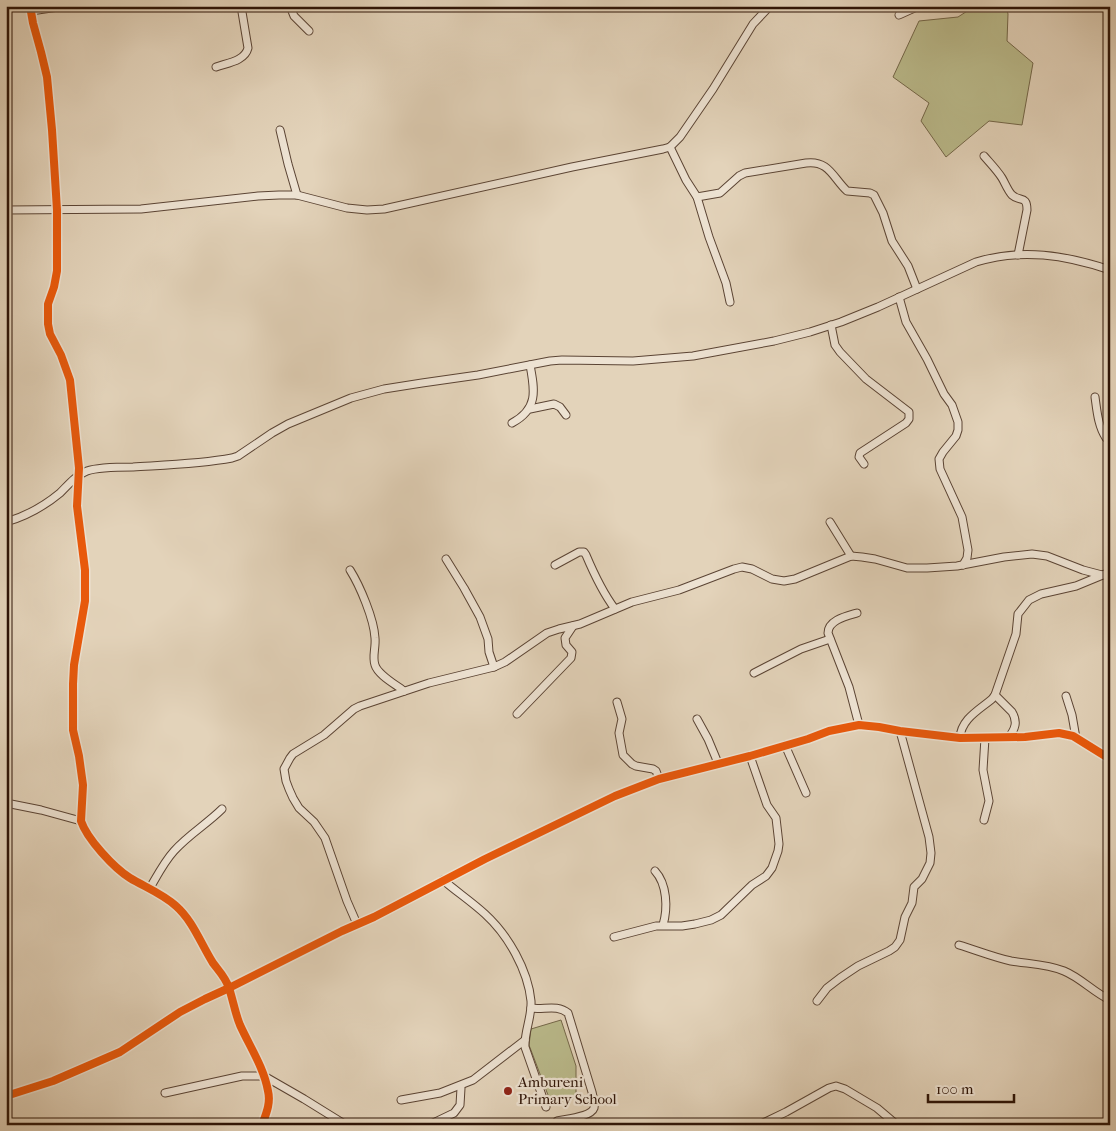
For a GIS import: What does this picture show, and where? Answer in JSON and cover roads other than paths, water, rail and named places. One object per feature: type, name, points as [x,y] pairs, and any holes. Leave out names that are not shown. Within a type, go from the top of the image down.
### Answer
[{"type":"street","points":[[65,6],[31,9],[49,93],[57,210],[57,271],[48,304],[48,324],[50,334],[61,355],[70,380],[78,456],[77,506],[85,570],[85,591],[84,609],[74,665],[72,720],[80,756],[83,784],[81,821],[94,842],[115,866],[174,904],[185,916],[225,979],[238,1019],[264,1076],[269,1100],[262,1125]]},
{"type":"street","points":[[216,67],[244,57],[247,52],[248,48],[241,6]]},
{"type":"street","points":[[290,6],[294,16],[310,31]]},
{"type":"street","points":[[6,210],[141,209],[258,196],[297,195],[347,208],[384,209],[670,146],[680,137],[703,104],[753,24],[770,6]]},
{"type":"street","points":[[899,15],[919,6]]},
{"type":"street","points":[[280,130],[297,195]]},
{"type":"street","points":[[670,146],[686,180],[697,197],[726,283],[730,302]]},
{"type":"street","points":[[984,156],[1011,194],[1026,202],[1027,210],[1018,255]]},
{"type":"street","points":[[697,197],[720,193],[744,173],[812,162],[819,163],[827,168],[847,191],[874,195],[883,213],[892,241],[908,266],[917,289]]},
{"type":"street","points":[[6,522],[28,515],[44,506],[78,476],[86,472],[232,458],[288,424],[350,398],[384,389],[455,379],[562,360],[633,361],[693,356],[774,341],[831,325],[878,307],[976,262],[991,258],[1041,254],[1110,270]]},
{"type":"street","points":[[899,297],[906,322],[952,406],[958,422],[956,436],[939,459],[940,469],[962,517],[968,550],[967,558],[963,565]]},
{"type":"street","points":[[831,325],[835,345],[840,352],[866,378],[909,412],[906,423],[862,450],[859,457],[864,464]]},
{"type":"street","points":[[512,423],[520,419],[530,409],[533,390],[530,365]]},
{"type":"street","points":[[1095,397],[1102,432],[1106,438],[1110,438]]},
{"type":"street","points":[[530,409],[554,404],[560,407],[566,415]]},
{"type":"street","points":[[830,522],[850,556]]},
{"type":"street","points":[[555,565],[579,552],[584,552],[600,586],[615,609]]},
{"type":"street","points":[[357,924],[324,838],[314,822],[293,798],[286,781],[284,769],[294,754],[324,735],[354,709],[372,701],[428,683],[494,667],[505,662],[547,633],[559,628],[580,624],[645,598],[679,590],[742,567],[752,569],[772,579],[784,581],[850,556],[907,568],[916,568],[948,567],[1014,555],[1036,554],[1102,575]]},
{"type":"street","points":[[446,559],[480,617],[488,639],[489,652],[494,667]]},
{"type":"street","points":[[350,570],[357,580],[376,638],[374,665],[382,674],[404,691]]},
{"type":"street","points":[[960,738],[961,729],[965,722],[995,695],[1016,634],[1018,614],[1027,602],[1032,597],[1076,586],[1110,572]]},
{"type":"street","points":[[857,612],[830,625],[828,633],[849,687],[859,725]]},
{"type":"street","points":[[517,714],[571,658],[572,652],[566,645],[565,638],[572,626]]},
{"type":"street","points":[[754,673],[800,649],[830,639]]},
{"type":"street","points":[[995,695],[1014,715],[1015,726],[1009,737]]},
{"type":"street","points":[[1066,696],[1076,738]]},
{"type":"street","points":[[617,702],[622,719],[619,733],[623,756],[636,766],[653,768],[659,779]]},
{"type":"street","points":[[697,719],[718,763]]},
{"type":"street","points":[[6,1096],[53,1081],[120,1052],[180,1012],[205,999],[615,796],[659,779],[750,756],[829,731],[859,725],[960,738],[1025,737],[1059,733],[1076,738],[1110,759]]},
{"type":"street","points":[[817,1001],[827,988],[840,978],[858,966],[895,947],[900,940],[905,916],[912,903],[914,889],[922,879],[930,863],[929,837],[900,731]]},
{"type":"street","points":[[984,820],[989,803],[982,770],[985,738]]},
{"type":"street","points":[[784,745],[806,793]]},
{"type":"street","points":[[614,937],[663,925],[682,926],[710,920],[730,907],[752,885],[766,876],[772,868],[778,851],[776,818],[767,806],[750,756]]},
{"type":"street","points":[[6,803],[81,821]]},
{"type":"street","points":[[150,888],[174,850],[222,809]]},
{"type":"street","points":[[655,870],[660,877],[664,889],[665,912],[663,925]]},
{"type":"street","points":[[443,880],[486,914],[504,935],[523,969],[528,985],[531,1008],[525,1040],[526,1052],[546,1107]]},
{"type":"street","points":[[959,945],[1010,960],[1050,966],[1072,975],[1110,1000]]},
{"type":"street","points":[[531,1008],[538,1010],[556,1007],[568,1013],[595,1106],[593,1111],[587,1115],[557,1121],[556,1125]]},
{"type":"street","points":[[401,1100],[440,1093],[473,1080],[525,1040]]},
{"type":"street","points":[[165,1094],[242,1076],[264,1076],[304,1098],[346,1125]]},
{"type":"street","points":[[759,1125],[836,1086],[845,1089],[877,1108],[897,1125]]},
{"type":"street","points":[[429,1125],[454,1113],[460,1105],[461,1088]]},
{"type":"place","name":"Ambureni Primary School","points":[[508,1091]]}]
